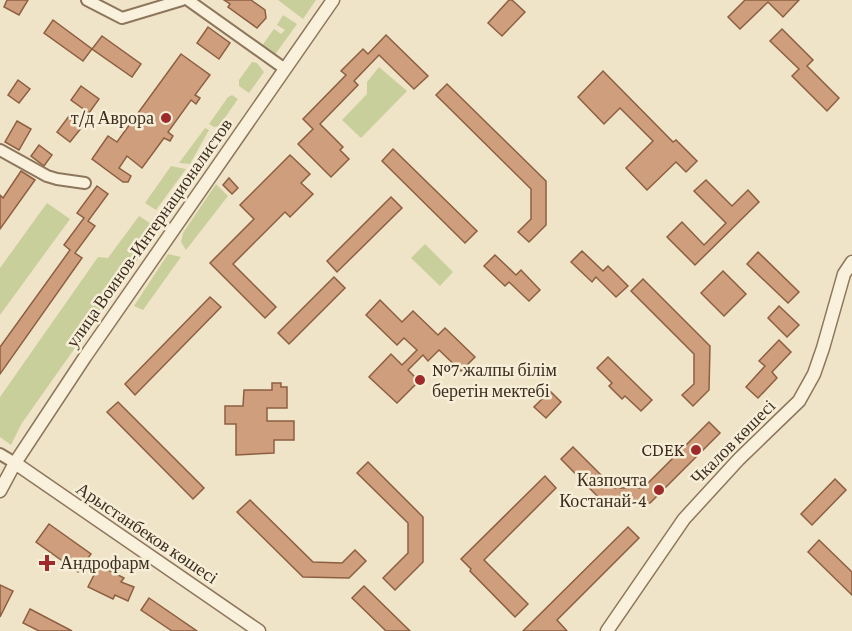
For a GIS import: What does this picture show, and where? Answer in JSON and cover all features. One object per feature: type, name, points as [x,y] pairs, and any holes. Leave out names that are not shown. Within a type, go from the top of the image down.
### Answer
[{"type":"street","points":[[87,0],[122,18],[182,0]]},
{"type":"street","points":[[188,0],[285,69]]},
{"type":"street","name":"улица Воинов-Интернационалистов","points":[[0,491],[15,463],[85,357],[333,0]]},
{"type":"street","points":[[0,150],[47,176],[85,183]]},
{"type":"street","name":"Чкалов көшесі","points":[[607,631],[684,519],[738,459],[799,401],[814,374],[844,273],[852,262]]},
{"type":"street","points":[[0,454],[15,463]]},
{"type":"street","name":"Арыстанбеков көшесі","points":[[15,463],[259,631]]},
{"type":"green space","points":[[278,0],[316,0],[303,19]]},
{"type":"green space","points":[[283,15],[297,24],[274,56],[261,47],[274,29],[281,34],[285,30],[277,25]]},
{"type":"green space","points":[[252,62],[257,63],[264,72],[249,93],[239,86],[239,80]]},
{"type":"green space","points":[[379,67],[407,91],[361,138],[342,120],[367,94],[367,82]]},
{"type":"green space","points":[[232,95],[238,99],[219,126],[214,127],[209,124],[228,97]]},
{"type":"green space","points":[[205,128],[209,130],[190,164],[179,163]]},
{"type":"green space","points":[[195,162],[200,164],[163,216],[158,213]]},
{"type":"green space","points":[[171,166],[186,169],[156,210],[145,203]]},
{"type":"green space","points":[[216,184],[228,196],[186,250],[181,242],[183,233]]},
{"type":"green space","points":[[47,203],[70,219],[0,315],[0,268]]},
{"type":"green space","points":[[139,216],[159,229],[22,423],[11,445],[0,437],[0,397],[98,257],[108,258]]},
{"type":"green space","points":[[425,244],[453,272],[440,286],[411,258]]},
{"type":"green space","points":[[168,254],[181,257],[143,310],[134,306]]},
{"type":"building","points":[[7,0],[28,0],[19,15],[4,7]]},
{"type":"building","points":[[224,0],[251,0],[265,10],[266,18],[257,28],[228,7],[230,4]]},
{"type":"building","points":[[509,0],[525,12],[502,36],[488,23]]},
{"type":"building","points":[[745,0],[799,0],[783,17],[768,2],[740,29],[728,17]]},
{"type":"building","points":[[53,20],[92,49],[83,61],[44,33]]},
{"type":"building","points":[[208,27],[230,43],[219,59],[197,43]]},
{"type":"building","points":[[782,29],[813,60],[807,66],[839,98],[827,111],[792,76],[799,69],[770,41]]},
{"type":"building","points":[[386,35],[428,76],[414,89],[379,55],[354,81],[358,85],[320,124],[343,147],[340,150],[349,159],[331,177],[298,144],[313,129],[303,119],[346,75],[341,71],[363,49],[368,54]]},
{"type":"building","points":[[102,36],[141,64],[132,77],[92,49]]},
{"type":"building","points":[[181,54],[210,75],[195,95],[200,98],[196,104],[191,100],[168,132],[173,136],[170,141],[164,138],[142,168],[127,156],[119,168],[131,176],[128,182],[123,182],[92,159],[108,136],[117,142]]},
{"type":"building","points":[[603,71],[673,142],[676,140],[697,161],[686,172],[676,162],[647,190],[626,168],[653,141],[620,108],[604,124],[578,97]]},
{"type":"building","points":[[18,80],[30,89],[19,103],[8,95]]},
{"type":"building","points":[[447,84],[546,181],[546,225],[529,242],[518,232],[531,219],[531,189],[436,95]]},
{"type":"building","points":[[81,86],[99,99],[89,113],[71,100]]},
{"type":"building","points":[[69,116],[82,127],[70,142],[57,132]]},
{"type":"building","points":[[17,121],[31,129],[19,150],[5,142]]},
{"type":"building","points":[[39,145],[52,155],[44,166],[31,156]]},
{"type":"building","points":[[393,149],[477,231],[465,243],[382,161]]},
{"type":"building","points":[[290,155],[310,174],[301,183],[313,194],[290,217],[285,212],[233,264],[276,307],[265,318],[210,263],[254,219],[240,205]]},
{"type":"building","points":[[21,171],[35,180],[0,229],[0,195],[3,198]]},
{"type":"building","points":[[229,178],[238,188],[232,194],[223,185]]},
{"type":"building","points":[[706,180],[732,206],[748,190],[759,202],[695,265],[667,237],[682,222],[704,245],[726,223],[694,191]]},
{"type":"building","points":[[97,186],[108,194],[88,221],[95,226],[75,253],[82,258],[0,374],[0,347],[70,250],[64,245],[84,218],[77,213]]},
{"type":"building","points":[[391,197],[402,208],[337,272],[327,261]]},
{"type":"building","points":[[582,251],[603,271],[608,266],[628,286],[616,297],[596,277],[592,282],[571,262]]},
{"type":"building","points":[[758,252],[799,292],[788,303],[747,264]]},
{"type":"building","points":[[495,255],[516,275],[521,270],[540,290],[529,301],[509,282],[505,286],[484,266]]},
{"type":"building","points":[[723,271],[746,294],[724,316],[701,293]]},
{"type":"building","points":[[334,277],[345,288],[289,344],[278,333]]},
{"type":"building","points":[[643,279],[710,346],[709,390],[693,406],[682,395],[694,384],[694,354],[631,291]]},
{"type":"building","points":[[210,297],[221,307],[135,395],[125,384]]},
{"type":"building","points":[[380,300],[402,322],[413,311],[438,335],[445,328],[475,357],[461,371],[439,350],[428,361],[423,355],[408,370],[419,381],[397,403],[369,377],[391,354],[402,365],[417,350],[404,338],[397,345],[366,315]]},
{"type":"building","points":[[779,306],[799,325],[787,337],[768,318]]},
{"type":"building","points":[[779,340],[791,352],[772,372],[777,378],[758,398],[746,387],[765,366],[759,361]]},
{"type":"building","points":[[608,357],[652,400],[641,411],[625,396],[622,399],[609,386],[612,383],[597,368]]},
{"type":"building","points":[[272,383],[281,383],[281,387],[287,387],[287,408],[267,408],[267,421],[294,421],[294,440],[274,440],[274,453],[236,455],[236,424],[225,424],[225,406],[243,406],[244,390],[272,390]]},
{"type":"building","points":[[550,391],[561,402],[546,418],[534,407]]},
{"type":"building","points":[[118,402],[204,488],[193,499],[107,412]]},
{"type":"building","points":[[709,422],[720,433],[650,503],[604,503],[561,459],[573,447],[614,488],[643,488]]},
{"type":"building","points":[[368,462],[423,517],[423,562],[395,590],[383,578],[408,553],[408,523],[357,473]]},
{"type":"building","points":[[545,476],[556,488],[484,560],[528,604],[515,617],[461,559]]},
{"type":"building","points":[[835,479],[846,490],[812,525],[801,514]]},
{"type":"building","points":[[250,500],[313,562],[342,563],[355,550],[366,561],[349,578],[303,577],[237,512]]},
{"type":"building","points":[[49,524],[91,554],[78,572],[36,542]]},
{"type":"building","points":[[628,527],[639,538],[557,620],[567,631],[523,631]]},
{"type":"building","points":[[819,540],[852,572],[852,595],[808,552]]},
{"type":"building","points":[[99,565],[124,578],[121,582],[134,587],[128,601],[115,595],[113,599],[88,587]]},
{"type":"building","points":[[0,585],[13,591],[0,617]]},
{"type":"building","points":[[364,586],[410,631],[386,631],[352,598]]},
{"type":"building","points":[[149,598],[197,631],[172,631],[141,610]]},
{"type":"building","points":[[30,609],[72,631],[39,631],[23,623]]},
{"type":"place","name":"т/д Аврора","points":[[166,118]]},
{"type":"place","name":"№7 жалпы білім беретін мектебі","points":[[420,380]]},
{"type":"place","name":"CDEK","points":[[696,450]]},
{"type":"place","name":"Казпочта Костанай-4","points":[[659,490]]},
{"type":"place","name":"Андрофарм","points":[[47,563]]}]
